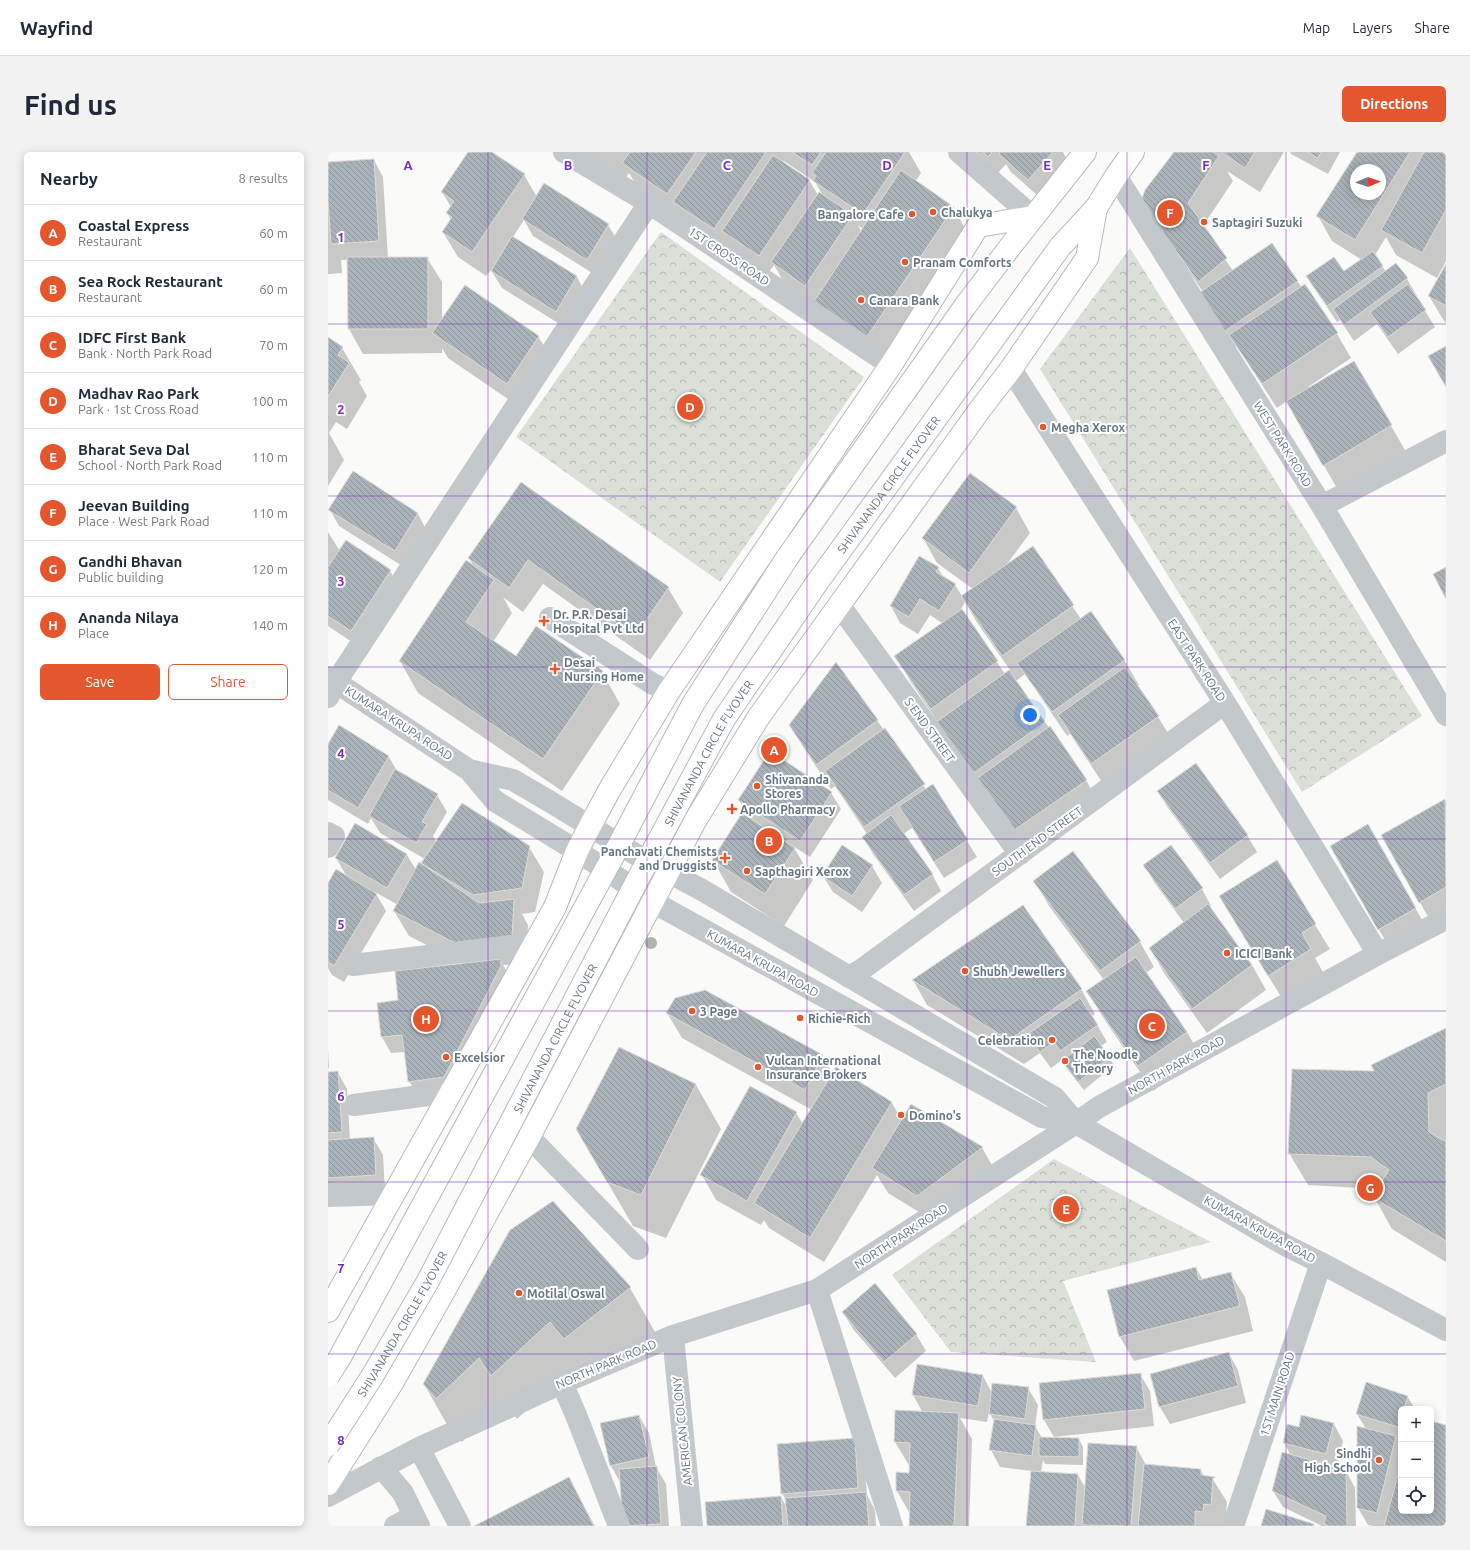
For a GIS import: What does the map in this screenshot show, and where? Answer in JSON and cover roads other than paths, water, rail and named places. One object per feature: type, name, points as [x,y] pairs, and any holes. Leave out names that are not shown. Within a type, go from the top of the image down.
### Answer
[{"type":"main road","points":[[328,1376],[340,1359],[612,858],[693,704],[787,558],[966,305],[1085,152]]},
{"type":"main road","points":[[328,1484],[392,1383],[433,1311],[529,1137],[695,821],[758,718],[840,606],[980,408],[1011,369],[1087,258],[1096,208],[1133,152]]},
{"type":"main road","name":"SHIVANANDA CIRCLE FLYOVER","points":[[328,1445],[373,1375],[428,1281],[639,878],[724,720],[816,584],[1060,247],[1096,208]]},
{"type":"main road","points":[[328,1311],[555,907],[577,851],[610,789],[669,691],[891,365],[978,226],[1033,217]]},
{"type":"street","name":"1ST CROSS ROAD","points":[[564,152],[649,203],[891,365]]},
{"type":"street","points":[[959,152],[1033,217]]},
{"type":"street","name":"WEST PARK ROAD","points":[[1116,176],[1322,506],[1445,710]]},
{"type":"street","points":[[331,685],[649,203]]},
{"type":"street","name":"EAST PARK ROAD","points":[[1011,369],[1225,702],[1378,954]]},
{"type":"street","points":[[1322,506],[1446,441]]},
{"type":"street","name":"S END STREET","points":[[840,606],[1020,854]]},
{"type":"street","points":[[550,618],[653,684],[669,691]]},
{"type":"street","name":"KUMARA KRUPA ROAD","points":[[331,685],[469,770],[495,801],[577,851],[654,901],[1042,1117],[1076,1124],[1285,1245],[1446,1330]]},
{"type":"street","name":"SOUTH END STREET","points":[[849,977],[861,970],[1020,854],[1225,702]]},
{"type":"street","name":"KUMARA KRUPA ROAD","points":[[469,770],[513,780],[669,873],[702,890],[1055,1098],[1076,1124]]},
{"type":"street","points":[[328,833],[334,836],[328,847]]},
{"type":"street","name":"NORTH PARK ROAD","points":[[328,1496],[419,1448],[562,1383],[673,1336],[818,1290],[1076,1124],[1099,1107],[1378,954],[1446,919]]},
{"type":"street","points":[[353,965],[535,943]]},
{"type":"street","points":[[354,1105],[451,1092]]},
{"type":"street","points":[[1042,1117],[1055,1098]]},
{"type":"street","points":[[529,1137],[638,1249]]},
{"type":"street","points":[[328,1196],[394,1194]]},
{"type":"street","name":"1ST MAIN ROAD","points":[[1233,1526],[1321,1263]]},
{"type":"street","points":[[818,1290],[892,1526]]},
{"type":"street","name":"AMERICAN COLONY","points":[[673,1336],[692,1526]]},
{"type":"street","points":[[562,1383],[619,1526]]},
{"type":"street","points":[[419,1448],[460,1526]]},
{"type":"street","points":[[381,1467],[403,1493],[417,1521],[395,1526]]},
{"type":"place","name":"Chalukya","points":[[933,212]]},
{"type":"place","name":"Jeevan Building","points":[[1170,213]]},
{"type":"place","name":"Bangalore Cafe","points":[[912,214]]},
{"type":"place","name":"Saptagiri Suzuki","points":[[1204,222]]},
{"type":"place","name":"Pranam Comforts","points":[[905,262]]},
{"type":"place","name":"Canara Bank","points":[[861,300]]},
{"type":"place","name":"Madhav Rao Park","points":[[690,407]]},
{"type":"place","name":"Megha Xerox","points":[[1043,427]]},
{"type":"place","name":"Dr. P.R. Desai Hospital Pvt Ltd","points":[[544,621]]},
{"type":"place","name":"Desai Nursing Home","points":[[555,669]]},
{"type":"place","name":"Coastal Express","points":[[774,750]]},
{"type":"place","name":"Shivananda Stores","points":[[757,786]]},
{"type":"place","name":"Apollo Pharmacy","points":[[732,809]]},
{"type":"place","name":"Sea Rock Restaurant","points":[[769,841]]},
{"type":"place","name":"Panchavati Chemists and Druggists","points":[[725,858]]},
{"type":"place","name":"Sapthagiri Xerox","points":[[747,871]]},
{"type":"place","name":"ICICI Bank","points":[[1227,953]]},
{"type":"place","name":"Shubh Jewellers","points":[[965,971]]},
{"type":"place","name":"3 Page","points":[[692,1011]]},
{"type":"place","name":"Richie-Rich","points":[[800,1018]]},
{"type":"place","name":"Ananda Nilaya","points":[[426,1019]]},
{"type":"place","name":"IDFC First Bank","points":[[1152,1026]]},
{"type":"place","name":"Celebration","points":[[1052,1040]]},
{"type":"place","name":"Excelsior","points":[[446,1057]]},
{"type":"place","name":"The Noodle Theory","points":[[1065,1061]]},
{"type":"place","name":"Vulcan International Insurance Brokers","points":[[758,1067]]},
{"type":"place","name":"Domino's","points":[[901,1115]]},
{"type":"place","name":"Gandhi Bhavan","points":[[1370,1188]]},
{"type":"place","name":"Bharat Seva Dal","points":[[1066,1209]]},
{"type":"place","name":"Motilal Oswal","points":[[519,1293]]},
{"type":"place","name":"Sindhi High School","points":[[1379,1460]]}]
